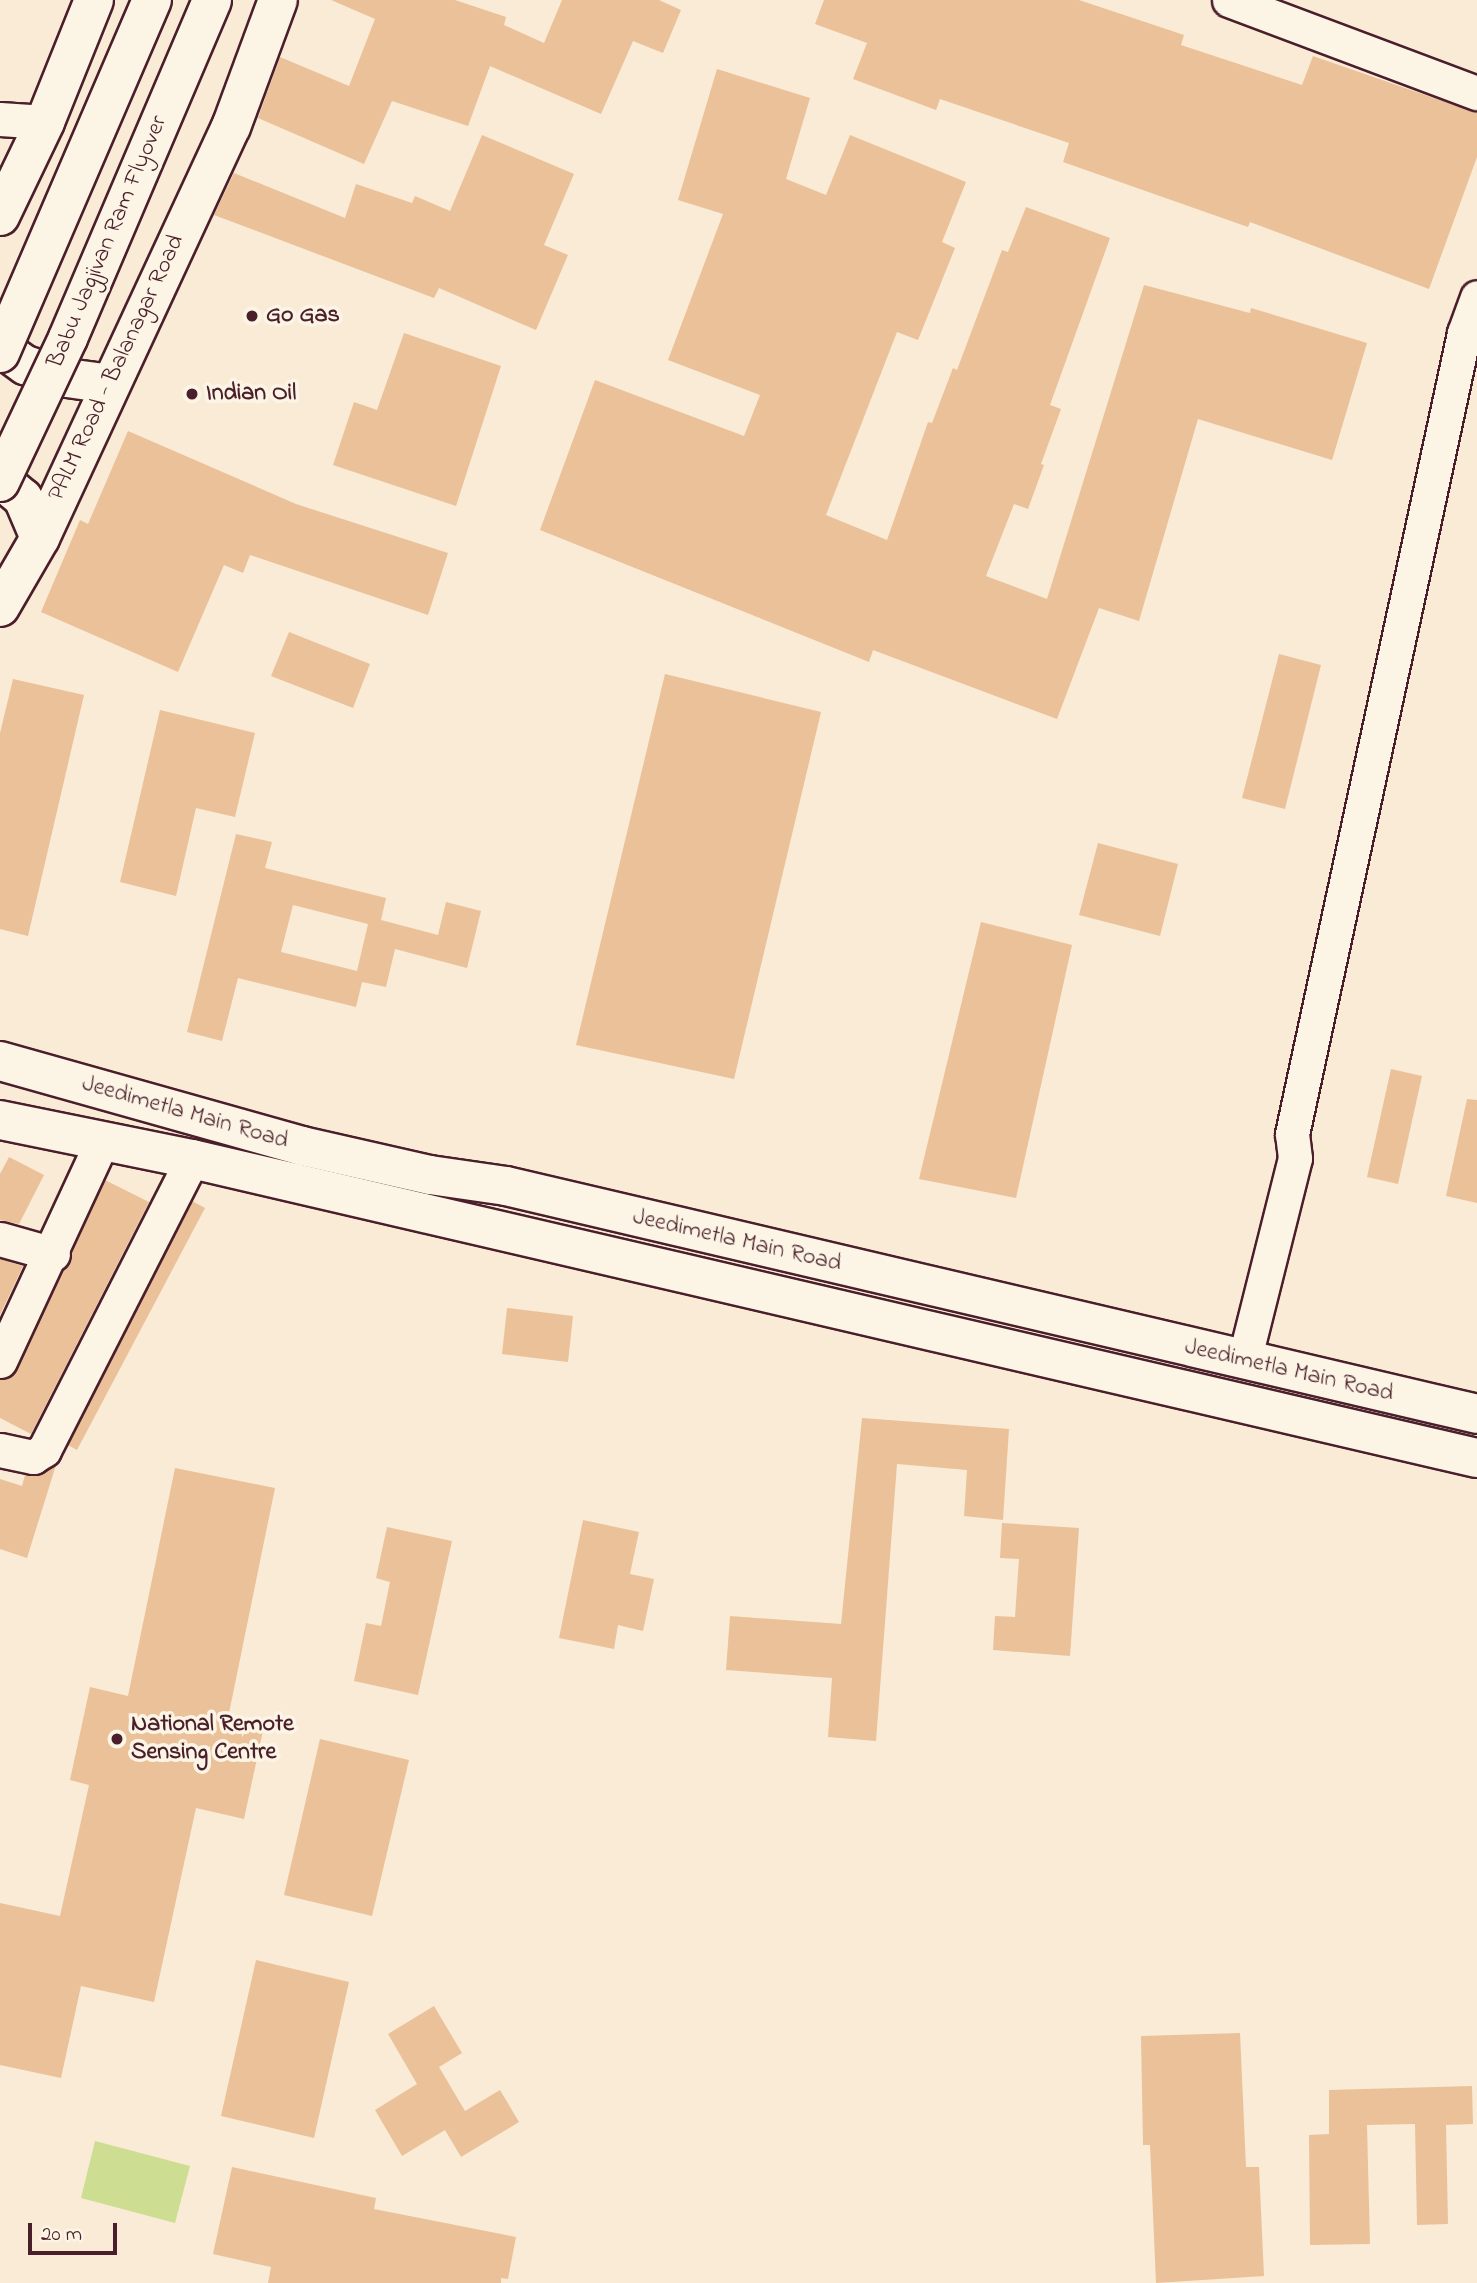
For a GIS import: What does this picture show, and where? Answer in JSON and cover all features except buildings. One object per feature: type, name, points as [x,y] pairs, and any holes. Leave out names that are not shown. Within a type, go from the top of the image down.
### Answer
[{"type":"main road","points":[[0,216],[45,122],[94,0]]},
{"type":"main road","points":[[0,354],[152,0]]},
{"type":"main road","name":"Babu Jagjivan Ram Flyover","points":[[0,480],[68,338],[212,0]]},
{"type":"main road","name":"PALM Road - Balanagar Road","points":[[0,607],[40,538],[231,127],[278,0]]},
{"type":"main road","points":[[0,347],[25,365],[67,378],[110,384]]},
{"type":"main road","points":[[0,480],[23,498],[40,538]]},
{"type":"main road","name":"Jeedimetla Main Road","points":[[0,1061],[302,1146],[430,1175],[506,1186],[1477,1414]]},
{"type":"main road","name":"Jeedimetla Main Road","points":[[0,1121],[192,1159],[1477,1458]]},
{"type":"main road","points":[[995,1346],[1003,1304]]},
{"type":"street","points":[[1229,0],[1477,93]]},
{"type":"street","points":[[0,119],[45,122]]},
{"type":"street","points":[[1234,1359],[1278,1146],[1292,1134],[1464,333],[1477,297]]},
{"type":"street","points":[[0,1362],[53,1254],[102,1141]]},
{"type":"street","points":[[0,1450],[33,1457],[44,1450],[192,1159]]},
{"type":"street","points":[[0,1239],[53,1254]]},
{"type":"green space","points":[[95,2141],[190,2166],[175,2223],[81,2198]]},
{"type":"place","name":"Go Gas","points":[[252,316]]},
{"type":"place","name":"Indian Oil","points":[[192,394]]},
{"type":"place","name":"National Remote Sensing Centre","points":[[117,1739]]}]
